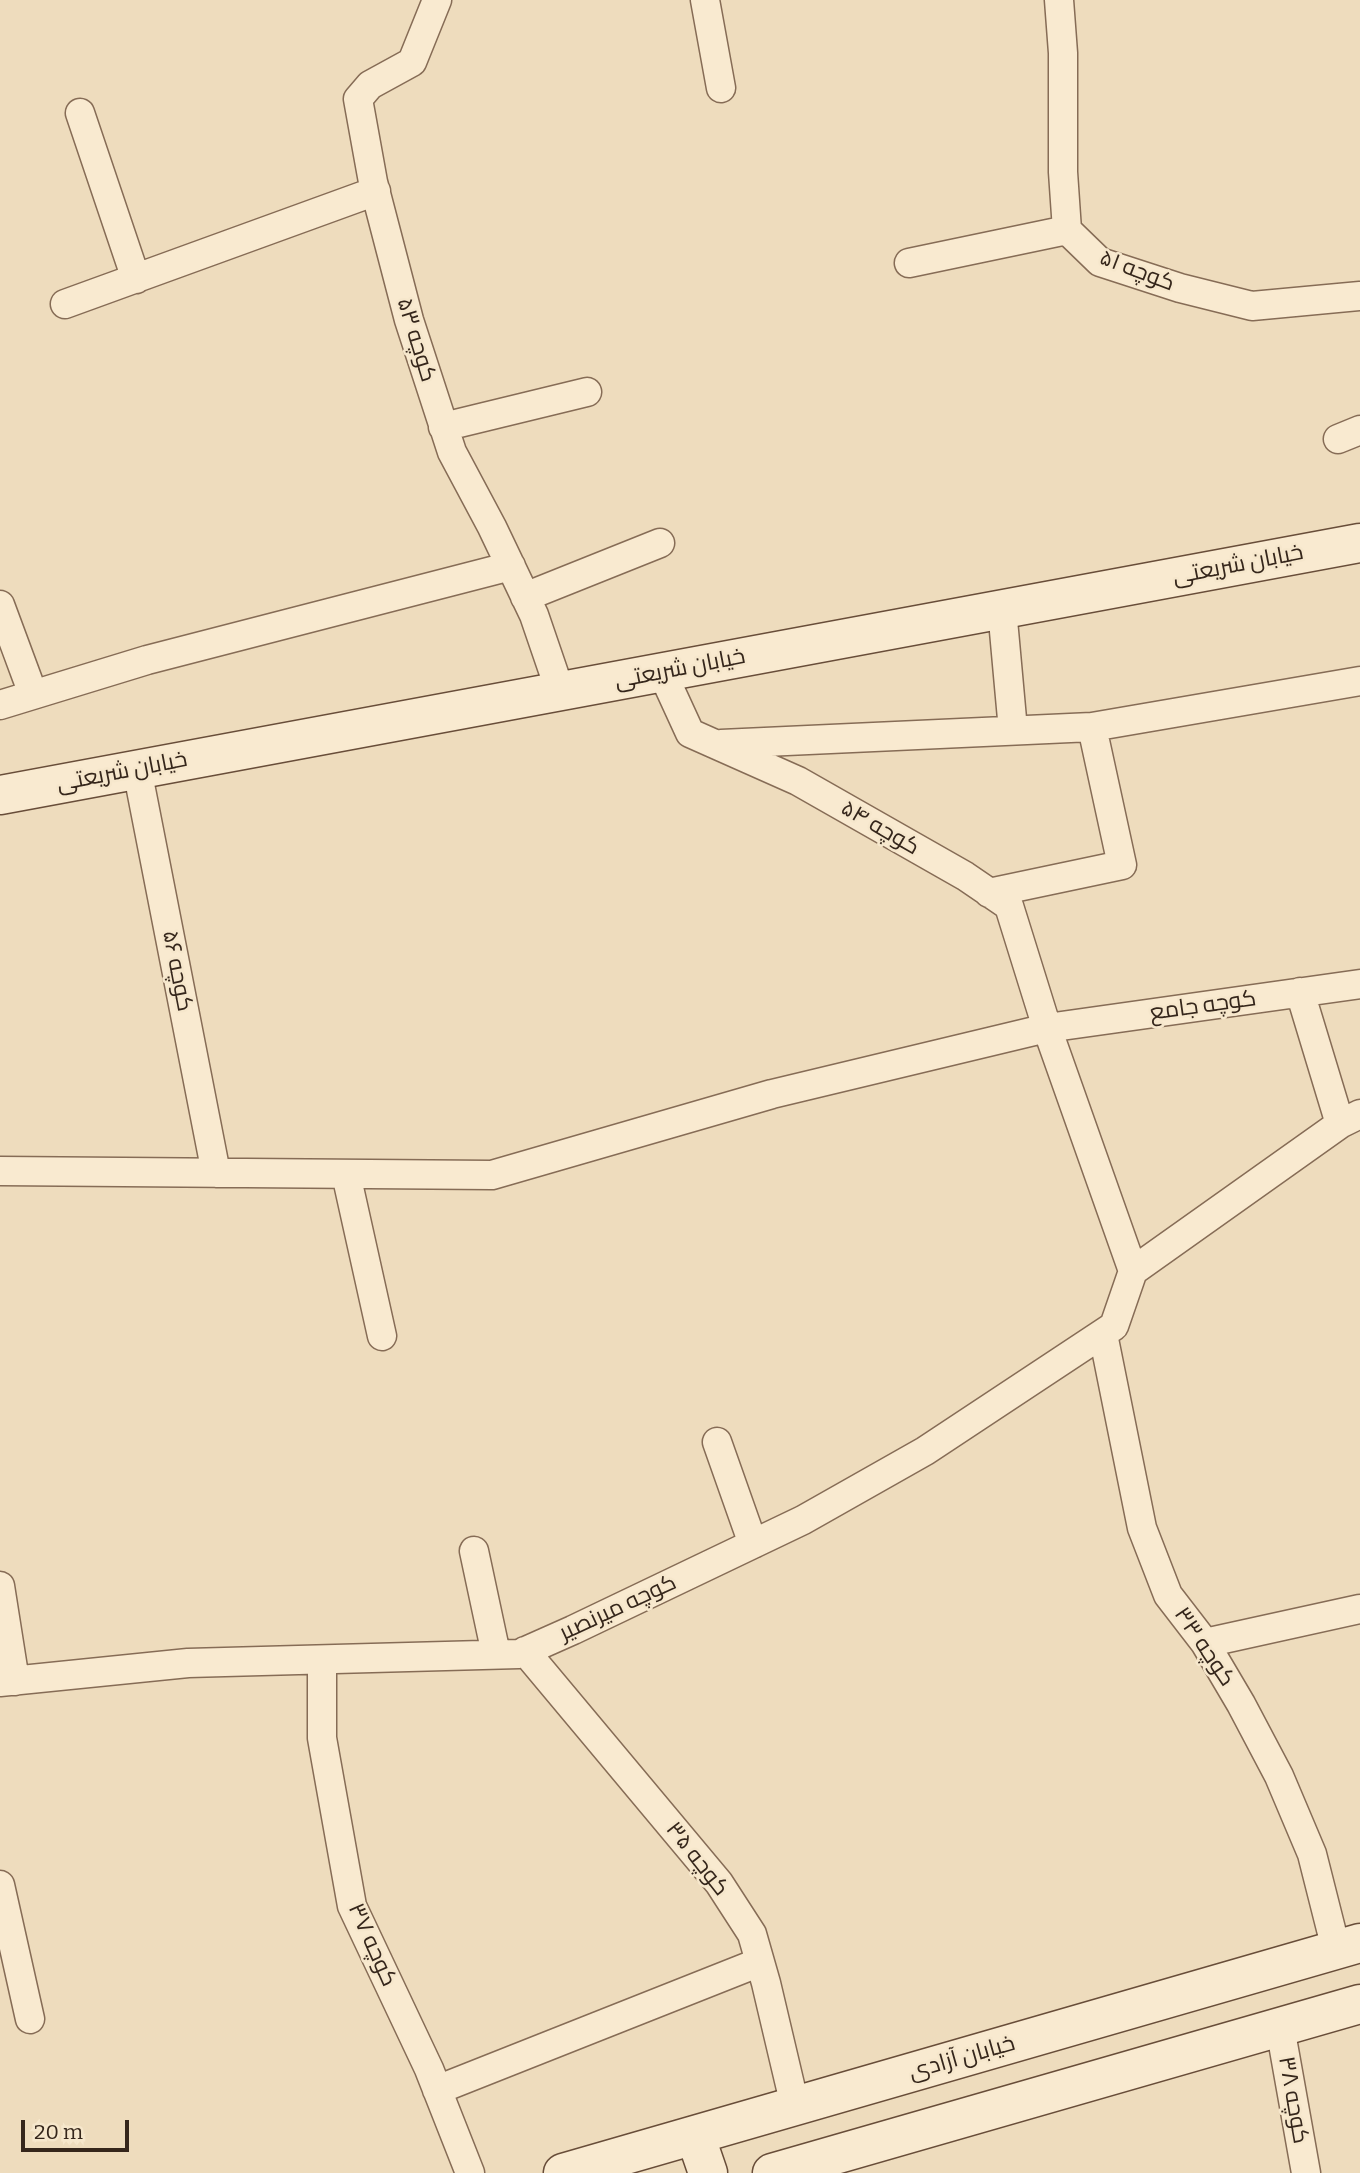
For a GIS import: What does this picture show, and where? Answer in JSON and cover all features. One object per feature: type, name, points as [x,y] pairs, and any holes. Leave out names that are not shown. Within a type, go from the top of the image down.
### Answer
[{"type":"street","name":"کوچه ۵۳","points":[[437,0],[412,62],[370,85],[358,99],[376,191],[409,320],[443,427],[452,452],[534,615],[560,691]]},
{"type":"street","points":[[705,0],[721,88]]},
{"type":"street","points":[[909,263],[1067,230],[1063,172],[1063,53],[1059,0]]},
{"type":"street","points":[[80,113],[136,279]]},
{"type":"street","points":[[65,304],[376,191]]},
{"type":"street","name":"کوچه ۵۱","points":[[1067,230],[1100,262],[1180,288],[1252,306],[1360,296]]},
{"type":"street","points":[[443,427],[587,392]]},
{"type":"street","points":[[525,597],[660,543]]},
{"type":"street","name":"خیابان شریعتی","points":[[0,795],[1360,543]]},
{"type":"street","points":[[0,705],[147,660],[510,566]]},
{"type":"street","points":[[0,606],[33,694]]},
{"type":"street","points":[[1002,609],[1013,730]]},
{"type":"street","name":"کوچه ۵۴","points":[[662,672],[690,733],[798,781],[965,876],[1009,906],[1047,1028],[1133,1271]]},
{"type":"street","points":[[715,744],[1092,727],[1360,681]]},
{"type":"street","points":[[989,893],[1122,865],[1092,727]]},
{"type":"street","name":"کوچه ۵۶","points":[[137,769],[216,1173]]},
{"type":"street","name":"کوچه جامع","points":[[0,1171],[492,1175],[772,1094],[1047,1028],[1360,984]]},
{"type":"street","points":[[1133,1271],[1350,1119],[1300,992]]},
{"type":"street","points":[[346,1174],[382,1336]]},
{"type":"street","name":"کوچه میرنصیر","points":[[8,1681],[188,1663],[519,1654],[803,1520],[925,1451],[1114,1326],[1133,1271]]},
{"type":"street","name":"کوچه ۳۳","points":[[1103,1334],[1142,1528],[1168,1595],[1205,1643],[1279,1776],[1348,1946]]},
{"type":"street","points":[[717,1442],[753,1544]]},
{"type":"street","points":[[474,1551],[496,1654]]},
{"type":"street","points":[[0,1586],[8,1681]]},
{"type":"street","points":[[1205,1643],[1360,1609]]},
{"type":"street","name":"کوچه ۳۵","points":[[525,1651],[719,1883],[752,1934],[795,2106]]},
{"type":"street","name":"کوچه ۳۷","points":[[321,1661],[321,1738],[352,1906],[437,2090],[470,2173]]},
{"type":"street","points":[[0,1885],[30,2019]]},
{"type":"street","name":"خیابان آزادی","points":[[563,2173],[1348,1946]]},
{"type":"street","points":[[437,2090],[760,1962]]},
{"type":"street","points":[[772,2173],[851,2162],[1360,2004]]},
{"type":"street","name":"کوچه ۳۸","points":[[1280,2027],[1306,2173]]},
{"type":"street","points":[[695,2135],[708,2173]]}]
